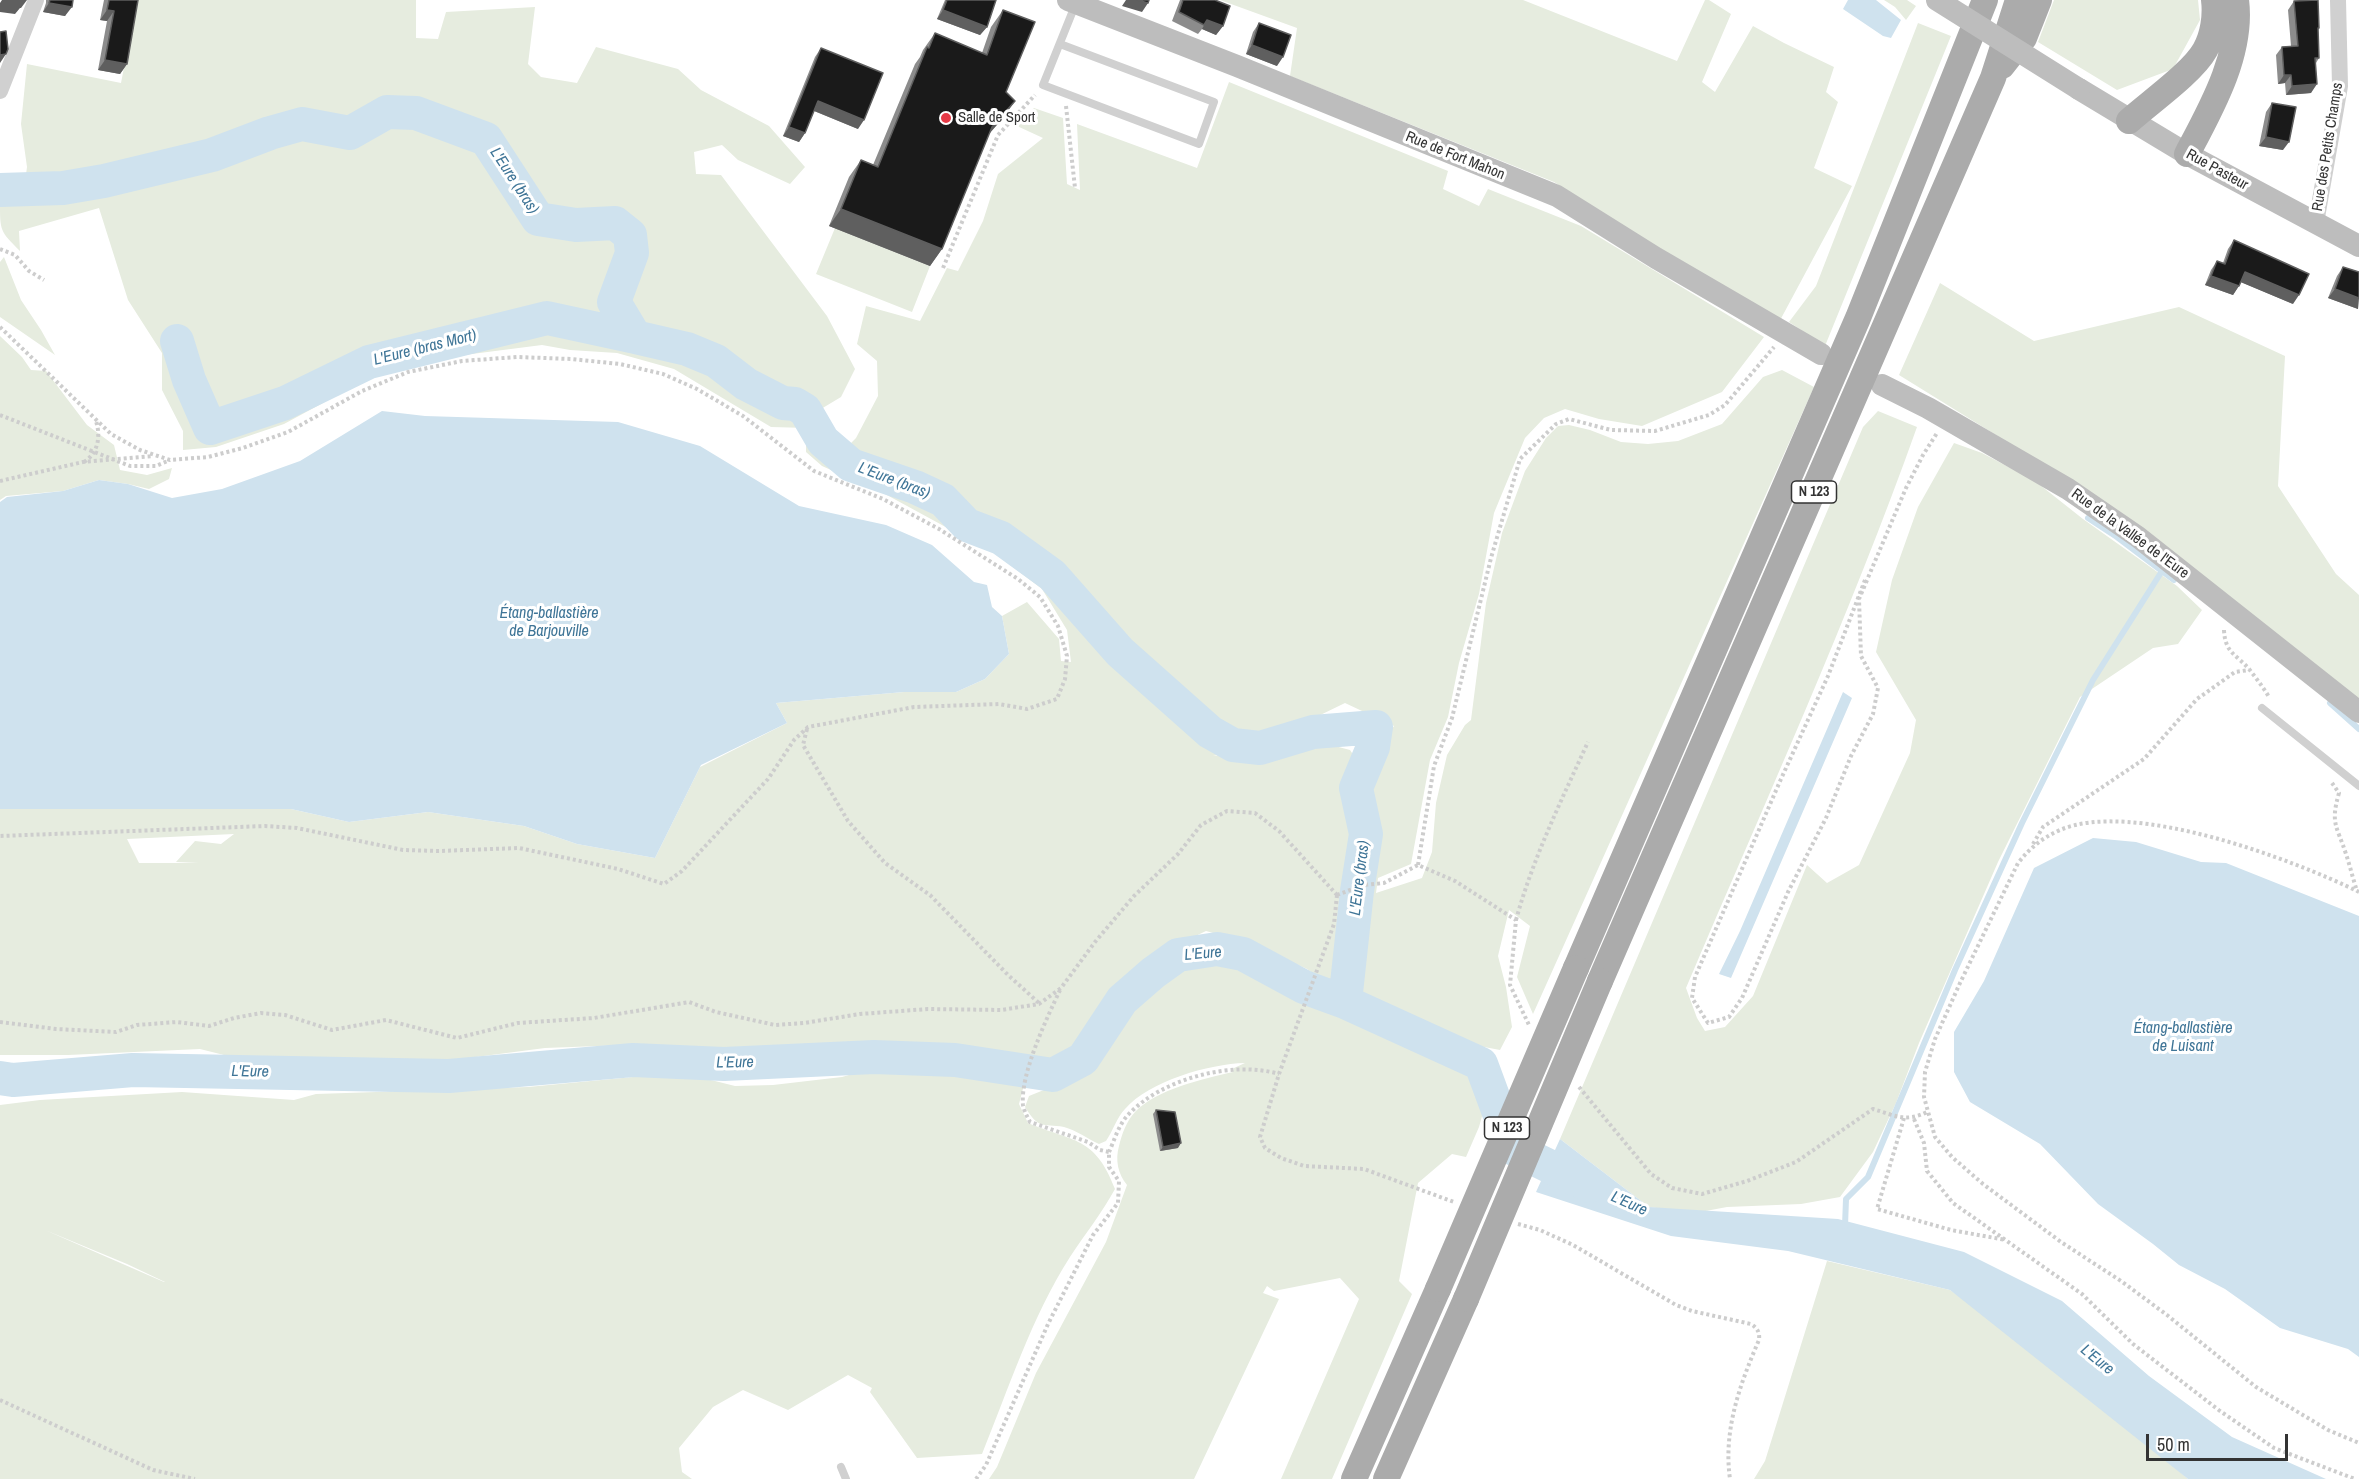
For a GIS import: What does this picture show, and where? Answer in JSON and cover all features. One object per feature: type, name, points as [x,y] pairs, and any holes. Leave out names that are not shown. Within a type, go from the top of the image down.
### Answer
[{"type":"main road","name":"N 123","points":[[1354,1479],[1858,318],[1985,0]]},
{"type":"main road","name":"N 123","points":[[1386,1479],[1466,1299],[1600,981],[1993,78],[2018,0]]},
{"type":"main road","points":[[1993,78],[2024,38],[2039,0]]},
{"type":"main road","points":[[2129,121],[2190,69],[2205,51],[2216,16],[2214,0]]},
{"type":"main road","points":[[2187,154],[2207,116],[2231,52],[2236,28],[2236,0]]},
{"type":"street","points":[[0,91],[36,0]]},
{"type":"street","name":"Rue Pasteur","points":[[1937,0],[2129,121],[2359,246]]},
{"type":"street","name":"Rue des Petits Champs","points":[[2316,223],[2340,86],[2338,0]]},
{"type":"street","name":"Rue de Fort Mahon","points":[[1072,2],[1237,66],[1557,196],[1656,258],[1821,354]]},
{"type":"street","name":"Rue de la Vallée de l'Eure","points":[[1882,385],[1951,421],[2068,489],[2138,537],[2359,712]]},
{"type":"lane","points":[[1060,44],[1214,102],[1199,144],[1044,85],[1060,44],[1072,2]]},
{"type":"lane","points":[[2262,708],[2359,786]]},
{"type":"lane","points":[[841,1467],[846,1479]]},
{"type":"path","points":[[943,268],[998,135],[1044,85]]},
{"type":"path","points":[[1064,93],[1075,188]]},
{"type":"path","points":[[0,249],[15,255],[29,272],[44,280]]},
{"type":"path","points":[[0,327],[111,434],[153,456],[170,460],[208,457],[243,448],[288,432],[362,391],[408,372],[462,361],[517,357],[620,364],[663,374],[697,388],[743,416],[814,471],[883,499],[939,529],[1018,579],[1040,597],[1058,626],[1067,656],[1065,679],[1057,699],[1027,709],[999,704],[915,707],[808,727],[794,740],[768,779],[682,871],[664,884],[618,869],[519,848],[404,850],[297,828],[265,826],[0,836]]},
{"type":"path","points":[[1418,865],[1434,766],[1452,717],[1491,558],[1520,459],[1556,424],[1569,419],[1611,430],[1654,431],[1709,415],[1725,405],[1779,340]]},
{"type":"path","points":[[0,415],[130,466],[156,466],[170,460]]},
{"type":"path","points":[[83,462],[91,457],[98,442],[99,431],[95,420]]},
{"type":"path","points":[[1865,580],[1859,599],[1859,631],[1861,656],[1878,688],[1872,714],[1851,756],[1826,818],[1788,892],[1742,998],[1729,1017],[1708,1023],[1692,998],[1695,977],[1828,676],[1865,580],[1923,455],[1940,430],[1951,421]]},
{"type":"path","points":[[0,481],[83,462],[153,456]]},
{"type":"path","points":[[2249,670],[2235,672],[2197,699],[2144,759],[2043,827],[2031,848],[2018,863],[1935,1039],[1925,1072],[1924,1096],[1935,1137],[1952,1157],[1983,1184],[2061,1242],[2121,1281],[2167,1315],[2256,1387],[2328,1430],[2359,1443]]},
{"type":"path","points":[[808,727],[803,745],[848,821],[885,863],[930,895],[1039,1004]]},
{"type":"path","points":[[1536,1034],[1529,1025],[1510,985],[1516,920],[1526,881],[1540,846],[1588,742]]},
{"type":"path","points":[[1109,1152],[1100,1150],[1088,1142],[1030,1122],[1023,1107],[1023,1094],[1036,1046],[1061,988],[1095,942],[1134,896],[1178,854],[1201,825],[1227,811],[1255,813],[1279,831],[1337,895],[1334,924],[1279,1074],[1260,1137],[1265,1148],[1281,1158],[1304,1166],[1364,1169],[1421,1190]]},
{"type":"path","points":[[2031,848],[2062,829],[2088,824],[2132,822],[2175,829],[2266,854],[2332,878],[2359,892]]},
{"type":"path","points":[[1337,895],[1363,885],[1384,883],[1418,865],[1455,880],[1516,920]]},
{"type":"path","points":[[0,1022],[56,1029],[116,1032],[138,1026],[177,1023],[209,1026],[261,1013],[285,1015],[332,1030],[386,1020],[457,1038],[518,1023],[594,1018],[689,1002],[716,1012],[775,1024],[804,1023],[860,1014],[928,1009],[1001,1010],[1039,1004],[1061,988]]},
{"type":"path","points":[[976,1479],[986,1466],[1048,1324],[1093,1235],[1118,1203],[1119,1181],[1109,1167],[1109,1152],[1126,1116],[1149,1095],[1218,1070],[1263,1069],[1279,1074]]},
{"type":"path","points":[[1573,1081],[1651,1174],[1672,1188],[1702,1194],[1747,1181],[1796,1162],[1865,1112],[1873,1109],[1914,1119],[1927,1112]]},
{"type":"path","points":[[1904,1118],[1877,1209],[1951,1230],[2008,1240]]},
{"type":"path","points":[[1914,1119],[1924,1143],[1927,1171],[1953,1203],[2082,1294],[2133,1344],[2220,1411],[2274,1448],[2355,1479]]},
{"type":"path","points":[[1524,1226],[1573,1245],[1638,1285],[1676,1305],[1692,1311],[1750,1324],[1756,1328],[1760,1334],[1759,1340],[1744,1376],[1734,1409],[1727,1461],[1730,1479]]},
{"type":"path","points":[[0,1400],[153,1470],[195,1479]]},
{"type":"shaded area","points":[[137,0],[416,0],[416,38],[438,39],[446,12],[535,7],[528,64],[541,77],[577,83],[596,47],[678,69],[701,90],[769,126],[805,167],[790,184],[738,160],[722,145],[694,152],[696,174],[721,175],[827,316],[855,369],[841,397],[821,409],[794,397],[808,428],[771,427],[674,369],[617,353],[570,350],[542,345],[464,355],[409,366],[371,377],[284,424],[216,447],[183,450],[183,431],[162,390],[162,353],[128,300],[99,208],[19,231],[20,251],[2,230],[0,220],[0,203],[23,197],[27,167],[21,124],[27,64],[121,83]],"holes":[[[219,135],[219,145],[233,160],[197,173],[181,152]]]},
{"type":"shaded area","points":[[1220,0],[1523,0],[1677,61],[1705,0],[1709,0],[1731,14],[1702,82],[1715,92],[1753,26],[1834,67],[1826,92],[1838,102],[1814,168],[1852,186],[1777,326],[1554,182],[1290,76],[1297,28]]},
{"type":"shaded area","points":[[1884,0],[1907,0],[1916,6],[1906,20],[1895,7]]},
{"type":"shaded area","points":[[2054,0],[2198,0],[2200,20],[2173,69],[2117,90],[2038,42]]},
{"type":"shaded area","points":[[1918,23],[1951,36],[1825,346],[1789,322],[1816,286]]},
{"type":"shaded area","points":[[1229,82],[1448,171],[1443,189],[1479,206],[1488,189],[1581,226],[1764,337],[1722,392],[1642,426],[1599,419],[1565,409],[1544,418],[1525,438],[1494,513],[1479,594],[1459,663],[1448,717],[1430,760],[1411,864],[1378,878],[1376,893],[1422,878],[1432,852],[1436,803],[1447,755],[1465,725],[1471,720],[1486,603],[1502,533],[1525,471],[1546,438],[1558,426],[1569,425],[1621,442],[1648,444],[1678,441],[1722,424],[1763,377],[1782,370],[1814,387],[1533,1014],[1517,977],[1530,926],[1509,910],[1498,956],[1506,987],[1512,1027],[1500,1050],[1458,1042],[1432,1024],[1397,1014],[1332,987],[1307,969],[1254,944],[1206,931],[1156,955],[1121,984],[1110,1009],[1079,1051],[1055,1064],[918,1049],[798,1056],[625,1045],[545,1048],[391,1068],[256,1063],[200,1049],[68,1055],[0,1055],[0,809],[291,809],[349,822],[428,812],[524,826],[577,844],[655,858],[700,767],[787,723],[776,703],[904,692],[956,692],[985,679],[1009,654],[1002,616],[1027,602],[1059,639],[1061,661],[1071,662],[1067,630],[1042,589],[997,555],[885,494],[822,466],[806,452],[806,439],[849,445],[856,438],[878,396],[877,361],[857,344],[866,306],[920,321],[947,268],[958,271],[983,221],[998,174],[1043,138],[1017,126],[1034,108],[1063,118],[1067,184],[1080,190],[1077,124],[1197,168]],"holes":[[[1345,703],[1394,726],[1363,769],[1350,750],[1316,741],[1213,756],[1275,737]],[[234,834],[221,844],[195,841],[176,862],[199,863],[139,863],[127,839]]]},
{"type":"shaded area","points":[[835,228],[930,266],[912,312],[816,274]]},
{"type":"shaded area","points":[[4,257],[21,300],[55,355],[0,317],[0,262]]},
{"type":"shaded area","points":[[1940,283],[2034,341],[2179,307],[2285,356],[2278,486],[2336,574],[2359,595],[2359,699],[2109,505],[1899,375]]},
{"type":"shaded area","points":[[0,336],[22,357],[31,370],[46,371],[87,425],[114,445],[120,470],[147,475],[172,468],[169,479],[149,489],[99,480],[63,491],[6,496],[0,500]]},
{"type":"shaded area","points":[[1878,411],[1917,427],[1835,639],[1686,988],[1697,1018],[1705,1031],[1725,1027],[1753,996],[1807,865],[1827,883],[1859,865],[1910,753],[1916,720],[1876,652],[1892,580],[1918,507],[1954,443],[1982,453],[2035,481],[2083,519],[2177,586],[2202,610],[2178,644],[2153,648],[2080,697],[1998,862],[1873,1152],[1840,1197],[1801,1204],[1727,1207],[1695,1213],[1649,1207],[1560,1139],[1863,427]]},
{"type":"shaded area","points":[[1210,956],[1244,966],[1280,991],[1297,997],[1314,995],[1345,1011],[1382,1024],[1474,1070],[1486,1102],[1479,1127],[1466,1157],[1452,1154],[1418,1183],[1399,1281],[1412,1294],[1332,1479],[1281,1479],[1359,1299],[1340,1278],[1274,1291],[1267,1286],[1263,1293],[1279,1299],[1194,1479],[989,1479],[997,1467],[1036,1373],[1106,1242],[1127,1185],[1119,1172],[1117,1156],[1129,1120],[1144,1104],[1155,1097],[1181,1086],[1233,1072],[1234,1068],[1245,1063],[1214,1067],[1180,1076],[1149,1090],[1125,1109],[1106,1141],[1099,1144],[1068,1128],[1038,1122],[1025,1107],[1029,1096],[1071,1079],[1104,1057],[1141,989],[1172,970]]},
{"type":"shaded area","points":[[894,1062],[952,1066],[1026,1077],[1019,1104],[1028,1123],[1070,1138],[1091,1150],[1107,1172],[1115,1189],[1056,1280],[1032,1329],[982,1454],[917,1458],[870,1392],[872,1388],[848,1375],[788,1410],[743,1390],[713,1407],[679,1448],[682,1472],[692,1479],[0,1479],[0,1105],[40,1100],[182,1092],[294,1100],[316,1094],[528,1087],[633,1077],[691,1075],[735,1086],[773,1085],[842,1077]],"holes":[[[45,1230],[127,1264],[165,1282]]]},
{"type":"shaded area","points":[[1827,1261],[1950,1290],[2058,1365],[2188,1479],[1754,1479],[1765,1461]]},
{"type":"water","points":[[1848,0],[1876,0],[1901,20],[1891,38],[1883,36],[1843,9]]},
{"type":"water","name":"Étang-ballastière de Barjouville","points":[[382,411],[425,416],[618,422],[700,446],[799,506],[886,525],[932,545],[974,582],[987,585],[992,607],[1002,616],[1009,654],[985,679],[956,692],[904,692],[776,703],[787,723],[701,765],[655,858],[577,844],[524,826],[428,812],[349,822],[291,809],[0,809],[0,502],[7,497],[63,491],[99,480],[128,484],[172,498],[222,489],[300,461]]},
{"type":"water","points":[[1843,692],[1852,698],[1731,978],[1719,974],[1740,931]]},
{"type":"water","name":"Étang-ballastière de Luisant","points":[[2093,838],[2136,842],[2201,862],[2226,863],[2359,916],[2359,1357],[2348,1349],[2280,1328],[2225,1289],[2179,1265],[2098,1204],[2040,1144],[1970,1102],[1954,1072],[1954,1032],[1984,981],[2034,868]]},
{"type":"water","points":[[1560,1139],[1649,1207],[1838,1219],[1964,1252],[2062,1301],[2149,1376],[2232,1437],[2326,1479],[2188,1479],[1950,1290],[1788,1251],[1671,1236],[1536,1192]]},
{"type":"building","points":[[50,0],[73,0],[72,7],[49,3]]},
{"type":"building","points":[[109,0],[138,0],[127,64],[105,60],[114,11],[107,10]]},
{"type":"building","points":[[947,0],[996,0],[987,27],[943,10]]},
{"type":"building","points":[[1183,0],[1215,0],[1230,6],[1223,26],[1207,20],[1204,25],[1179,12]]},
{"type":"building","points":[[2318,0],[2319,58],[2315,58],[2317,84],[2292,86],[2291,75],[2284,75],[2282,47],[2298,46],[2294,1]]},
{"type":"building","points":[[1003,10],[1035,22],[1006,92],[1015,101],[992,127],[942,249],[841,209],[861,160],[878,167],[927,47],[929,48],[935,33],[987,55]]},
{"type":"building","points":[[1259,23],[1291,35],[1283,57],[1252,45]]},
{"type":"building","points":[[6,31],[8,49],[6,54],[0,55],[0,32]]},
{"type":"building","points":[[821,48],[883,73],[864,120],[818,101],[805,133],[789,127]]},
{"type":"building","points":[[2272,103],[2296,107],[2289,142],[2266,137]]},
{"type":"building","points":[[2234,240],[2309,274],[2299,295],[2245,272],[2239,286],[2211,276],[2217,261],[2225,264]]},
{"type":"building","points":[[2343,267],[2359,272],[2359,298],[2335,289]]},
{"type":"building","points":[[1156,1110],[1175,1112],[1181,1143],[1163,1147]]},
{"type":"waterway","name":"L'Eure (bras)","points":[[0,190],[63,188],[104,181],[212,155],[270,133],[302,124],[350,133],[387,112],[416,113],[486,139],[538,219],[576,225],[615,223],[630,235],[632,253],[614,302],[635,337],[687,349],[716,361],[746,384],[783,403],[795,404],[805,410],[823,441],[851,465],[915,487],[943,500],[967,525],[1001,538],[1052,575],[1120,652],[1210,732],[1233,745],[1260,748],[1313,732],[1376,727],[1373,747],[1356,788],[1366,834],[1357,891],[1345,1002]]},
{"type":"waterway","name":"L'Eure (bras Mort)","points":[[177,341],[189,380],[210,428],[285,403],[369,362],[547,318],[635,337]]},
{"type":"waterway","points":[[2088,518],[2162,571]]},
{"type":"waterway","points":[[1845,1226],[1846,1199],[1868,1177],[1955,970],[2022,823],[2093,680],[2162,571],[2174,580]]},
{"type":"waterway","points":[[2330,703],[2359,729]]},
{"type":"waterway","name":"L'Eure","points":[[0,1078],[13,1080],[133,1070],[449,1076],[633,1060],[724,1064],[874,1057],[955,1060],[1053,1075],[1083,1059],[1122,1000],[1153,973],[1178,955],[1217,949],[1243,954],[1304,987],[1345,1002],[1481,1064],[1512,1148],[1590,1186]]},
{"type":"place","name":"Salle de Sport","points":[[946,118]]}]
